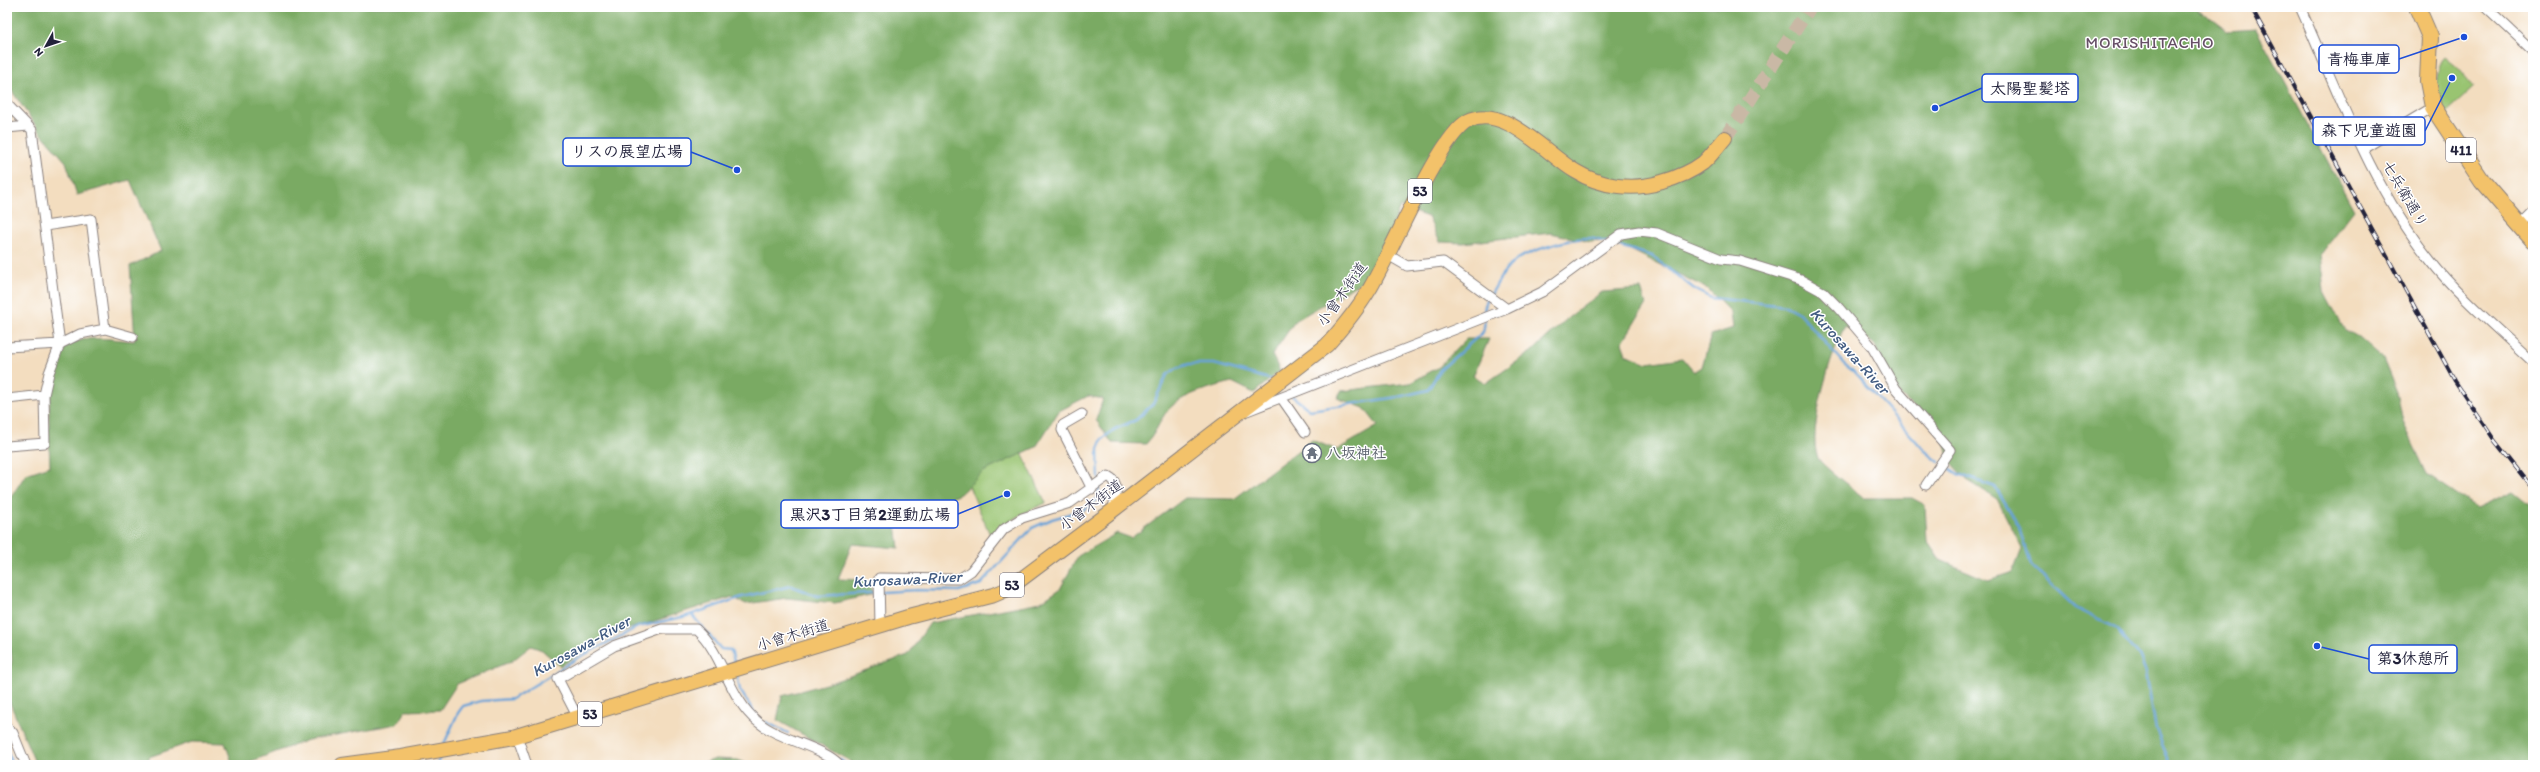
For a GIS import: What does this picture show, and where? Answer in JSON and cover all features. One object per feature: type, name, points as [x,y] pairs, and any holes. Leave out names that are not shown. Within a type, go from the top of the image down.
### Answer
[{"type":"highway","name":"411","points":[[2417,7],[2430,37],[2428,80],[2433,107],[2482,181],[2533,240]]},
{"type":"main road","name":"小曾木街道","points":[[342,765],[359,764],[517,736],[939,608],[979,601],[1008,589],[1112,511],[1327,345],[1346,323],[1369,290],[1444,149],[1467,121],[1481,116],[1506,121],[1575,171],[1597,181],[1615,186],[1636,188],[1653,185],[1679,177],[1702,163],[1725,138]]},
{"type":"street","name":"七兵衛通り","points":[[2300,7],[2363,149],[2388,195],[2429,259],[2533,362]]},
{"type":"street","points":[[2486,7],[2533,51]]},
{"type":"street","points":[[7,104],[32,130],[60,344],[49,373],[44,395],[45,442],[7,446]]},
{"type":"street","points":[[2363,149],[2433,107]]},
{"type":"street","points":[[7,128],[28,126]]},
{"type":"street","points":[[2520,225],[2533,212]]},
{"type":"street","points":[[45,226],[91,219],[106,329]]},
{"type":"street","points":[[1238,414],[1297,393],[1507,309],[1542,292],[1621,234],[1639,231],[1657,233],[1721,258],[1740,261],[1801,280],[1823,292],[1839,308],[1872,347],[1896,389],[1950,450],[1926,485]]},
{"type":"street","points":[[1388,255],[1408,266],[1443,262],[1507,309]]},
{"type":"street","points":[[7,344],[60,344],[80,334],[106,329],[133,337]]},
{"type":"street","points":[[7,399],[44,395]]},
{"type":"street","points":[[1284,398],[1305,432]]},
{"type":"street","points":[[1082,414],[1064,425],[1062,430],[1092,488]]},
{"type":"street","points":[[880,626],[880,578],[959,579],[971,571],[997,536],[1013,523],[1036,513],[1070,503],[1108,476],[1113,478],[1117,486],[1112,511]]},
{"type":"street","points":[[578,718],[558,679],[614,646],[662,629],[696,628],[733,671],[732,688],[758,723],[840,765]]},
{"type":"street","points":[[7,728],[13,734],[26,765]]},
{"type":"street","points":[[517,736],[527,765]]},
{"type":"green space","points":[[7,7],[2195,7],[2227,31],[2256,29],[2354,210],[2320,254],[2324,291],[2344,329],[2358,337],[2383,359],[2397,393],[2403,423],[2427,474],[2477,508],[2513,491],[2533,507],[2533,765],[857,765],[777,720],[782,696],[833,682],[908,655],[930,623],[1041,602],[1060,589],[1078,556],[1117,533],[1131,538],[1185,498],[1234,499],[1312,440],[1337,450],[1378,426],[1364,408],[1337,398],[1341,391],[1410,383],[1439,367],[1466,339],[1489,339],[1473,376],[1486,383],[1531,352],[1569,317],[1602,292],[1641,289],[1646,304],[1622,343],[1626,354],[1647,363],[1682,358],[1694,372],[1702,367],[1711,335],[1733,328],[1731,313],[1708,289],[1611,240],[1590,242],[1551,233],[1463,243],[1440,242],[1428,217],[1400,207],[1373,275],[1295,321],[1272,355],[1280,371],[1254,393],[1232,382],[1189,395],[1174,404],[1168,410],[1146,444],[1112,443],[1096,420],[1103,399],[1088,396],[1059,411],[1036,447],[983,472],[960,494],[912,514],[896,524],[899,548],[852,544],[838,579],[866,580],[874,594],[835,603],[787,598],[746,604],[732,597],[609,635],[560,666],[542,650],[531,646],[512,661],[457,684],[440,710],[405,711],[397,724],[308,740],[241,765],[233,765],[225,743],[192,742],[149,757],[147,765],[36,765],[7,696],[7,679],[12,660],[7,625],[7,503],[26,474],[50,466],[49,421],[51,383],[60,353],[68,345],[84,340],[101,338],[135,341],[130,266],[161,251],[130,180],[77,195],[66,162],[40,132],[7,84]],"holes":[[[1845,326],[1875,345],[1891,387],[1942,432],[1949,461],[1967,480],[1997,499],[2022,549],[2013,572],[1988,580],[1940,560],[1927,541],[1925,505],[1912,498],[1864,498],[1832,472],[1818,458],[1815,446],[1815,430],[1822,392],[1834,353]]]},
{"type":"green space","points":[[2445,57],[2457,67],[2474,87],[2446,113],[2439,103],[2436,92],[2438,70],[2442,60]]},
{"type":"green space","points":[[1020,449],[1046,503],[1017,517],[991,537],[968,484],[988,464]]},
{"type":"green space","points":[[715,759],[738,760],[751,765],[700,765]]},
{"type":"waterway","name":"Kurosawa-River","points":[[1491,294],[1510,265],[1520,258],[1550,246],[1571,240],[1590,238],[1606,242]]},
{"type":"waterway","name":"Kurosawa-River","points":[[1613,244],[1652,256],[1697,291],[1711,298],[1786,306],[1799,313],[1924,450],[1939,462]]},
{"type":"waterway","name":"Kurosawa-River","points":[[1292,396],[1310,410],[1398,397],[1428,390],[1440,370],[1483,332],[1484,311],[1488,298]]},
{"type":"waterway","name":"Kurosawa-River","points":[[1099,479],[1098,449],[1102,439],[1115,429],[1136,420],[1153,404],[1167,375],[1177,368],[1189,364],[1214,364],[1273,380]]},
{"type":"waterway","name":"Kurosawa-River","points":[[1943,464],[1958,474],[1995,487],[2021,530],[2031,565],[2076,608],[2117,629],[2139,656],[2146,672],[2156,730],[2171,765]]},
{"type":"waterway","name":"Kurosawa-River","points":[[444,744],[458,713],[463,706],[481,701],[512,699],[576,659],[638,627],[687,616],[742,597],[791,586],[817,596],[916,590],[959,591],[981,584],[1032,528],[1052,519],[1083,510],[1098,498],[1099,486]]},
{"type":"waterway","points":[[692,615],[721,649],[731,650],[735,665]]},
{"type":"waterway","points":[[737,674],[740,690],[754,712]]},
{"type":"waterway","points":[[766,722],[788,733]]},
{"type":"waterway","points":[[7,749],[12,765]]},
{"type":"waterway","name":"Kurosawa-River","points":[[437,765],[440,755]]},
{"type":"waterway","points":[[839,759],[848,765]]},
{"type":"tunnel","points":[[1725,138],[1810,7]]},
{"type":"railway","points":[[2251,7],[2455,381],[2495,441],[2533,489]]},
{"type":"place","name":"青梅車庫","points":[[2464,37]]},
{"type":"place","name":"森下児童遊園","points":[[2452,78]]},
{"type":"place","name":"太陽聖髪塔","points":[[1935,108]]},
{"type":"place","name":"リスの展望広場","points":[[737,170]]},
{"type":"place","name":"八坂神社","points":[[1312,453]]},
{"type":"place","name":"黒沢3丁目第2運動広場","points":[[1007,494]]},
{"type":"place","name":"第3休憩所","points":[[2317,646]]},
{"type":"district","name":"MORISHITACHO","points":[[2150,42]]}]
